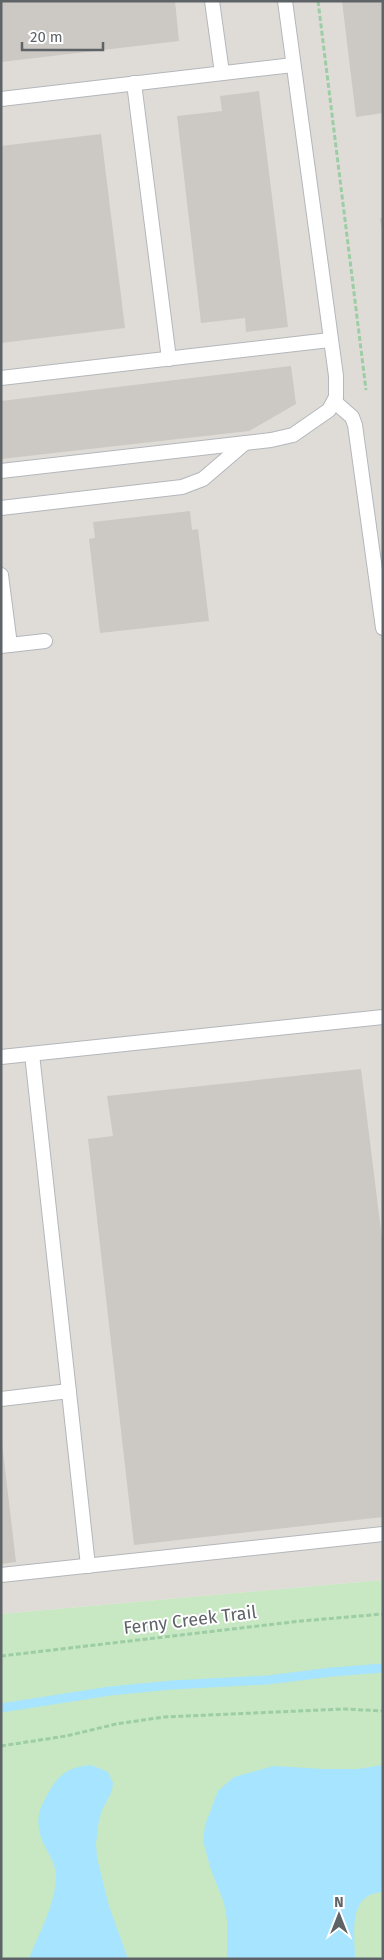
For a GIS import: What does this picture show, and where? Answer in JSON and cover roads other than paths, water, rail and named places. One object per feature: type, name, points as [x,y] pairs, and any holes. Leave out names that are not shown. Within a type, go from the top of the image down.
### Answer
[{"type":"lane","points":[[212,1],[222,73]]},
{"type":"lane","points":[[1,471],[271,440],[293,435],[329,410],[335,402],[337,387],[285,1]]},
{"type":"lane","points":[[1,99],[293,65]]},
{"type":"lane","points":[[134,83],[169,359]]},
{"type":"lane","points":[[1,378],[330,340]]},
{"type":"lane","points":[[335,402],[352,417],[356,425],[383,628]]},
{"type":"lane","points":[[1,508],[182,487],[204,479],[245,443]]},
{"type":"lane","points":[[1,575],[5,646],[45,641]]},
{"type":"lane","points":[[1,1057],[383,1017]]},
{"type":"lane","points":[[32,1054],[88,1566]]},
{"type":"lane","points":[[1,1399],[69,1391]]},
{"type":"lane","points":[[1,1575],[383,1534]]},
{"type":"water","points":[[91,1765],[108,1772],[113,1783],[112,1791],[99,1820],[96,1843],[97,1858],[109,1906],[128,1959],[29,1959],[49,1910],[56,1879],[52,1859],[40,1835],[38,1821],[40,1810],[53,1785],[63,1774],[75,1768]]},
{"type":"water","points":[[383,1765],[383,1892],[371,1894],[358,1907],[354,1927],[355,1959],[227,1959],[227,1920],[224,1903],[211,1870],[203,1841],[205,1825],[218,1791],[234,1777],[274,1766],[357,1769]]},
{"type":"waterway","points":[[1,1708],[110,1691],[172,1685],[267,1680],[383,1668]]}]
